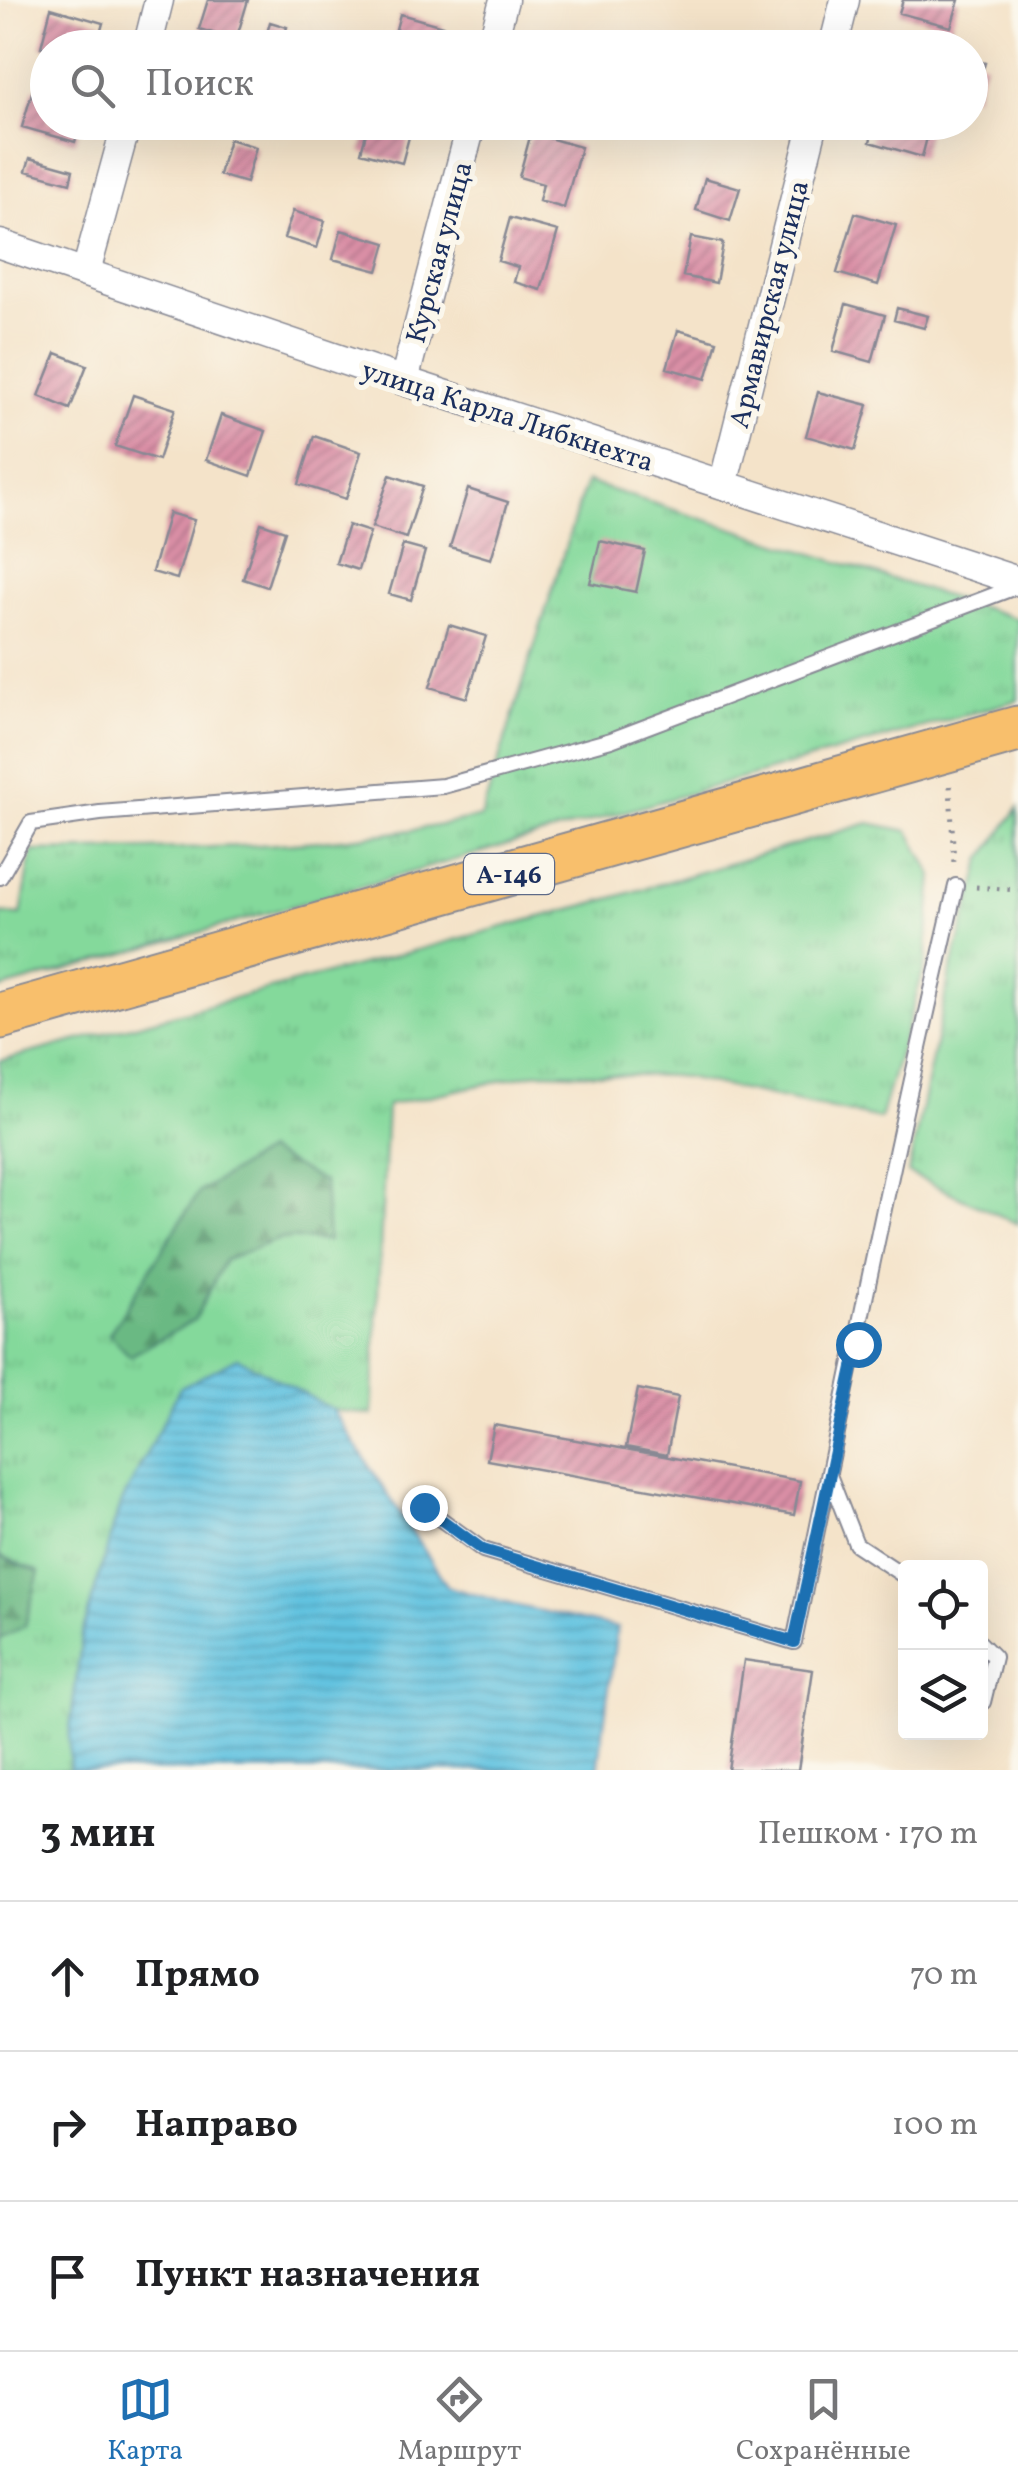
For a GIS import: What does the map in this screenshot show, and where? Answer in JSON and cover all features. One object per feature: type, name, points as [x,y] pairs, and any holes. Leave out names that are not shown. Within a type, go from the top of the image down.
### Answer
[{"type":"highway","name":"А-146","points":[[0,1016],[1018,729]]},
{"type":"street","points":[[151,30],[159,0]]},
{"type":"street","points":[[496,30],[504,0]]},
{"type":"street","points":[[838,30],[845,0]]},
{"type":"street","points":[[86,272],[121,140]]},
{"type":"street","name":"Курская улица","points":[[404,381],[467,140]]},
{"type":"street","name":"Армавирская улица","points":[[722,485],[809,140]]},
{"type":"street","name":"улица Карла Либкнехта","points":[[0,244],[1018,583]]},
{"type":"lane","points":[[0,877],[31,823],[100,813],[443,786],[611,740],[1018,583]]},
{"type":"lane","points":[[424,1507],[483,1550],[794,1642],[895,1147],[956,886]]},
{"type":"lane","points":[[829,1474],[856,1544],[898,1572]]},
{"type":"lane","points":[[988,1650],[994,1656],[988,1681]]},
{"type":"path","points":[[948,748],[956,886],[1018,890]]},
{"type":"green space","points":[[586,482],[1018,619],[1018,700],[0,989],[0,913],[21,915],[32,851],[314,841],[426,828],[481,817]]},
{"type":"green space","points":[[1018,808],[1018,1224],[908,1173],[949,978],[982,860]]},
{"type":"green space","points":[[869,823],[909,831],[933,876],[926,962],[880,1119],[675,1076],[541,1072],[387,1105],[372,1415],[333,1410],[238,1358],[119,1508],[82,1635],[69,1738],[70,1770],[0,1770],[0,1061],[612,898]]},
{"type":"green space","points":[[266,1151],[324,1182],[328,1241],[281,1238],[225,1260],[194,1320],[130,1356],[109,1334],[199,1192]]},
{"type":"green space","points":[[0,1556],[39,1572],[25,1626],[0,1639]]},
{"type":"water","points":[[238,1358],[333,1410],[448,1587],[617,1628],[598,1770],[70,1770],[69,1738],[82,1635],[119,1508],[180,1388]]},
{"type":"building","points":[[208,0],[248,0],[239,30],[199,29]]},
{"type":"building","points":[[903,0],[959,0],[951,27],[899,13]]},
{"type":"building","points":[[51,8],[103,23],[101,30],[45,30]]},
{"type":"building","points":[[400,14],[443,26],[442,30],[396,30]]},
{"type":"building","points":[[270,22],[287,27],[286,30],[268,30]]},
{"type":"building","points":[[30,99],[30,129],[22,127]]},
{"type":"building","points":[[229,140],[256,147],[246,183],[219,175]]},
{"type":"building","points":[[364,140],[408,140],[402,163],[361,152]]},
{"type":"building","points":[[529,140],[556,140],[581,147],[564,208],[539,201],[543,184],[519,177]]},
{"type":"building","points":[[870,140],[926,140],[922,157]]},
{"type":"building","points":[[30,158],[73,170],[70,183],[26,171]]},
{"type":"building","points":[[705,178],[740,188],[730,221],[696,210]]},
{"type":"building","points":[[293,211],[325,221],[317,248],[284,238]]},
{"type":"building","points":[[855,213],[896,225],[878,285],[837,273]]},
{"type":"building","points":[[510,218],[558,231],[541,290],[514,282],[518,267],[498,261]]},
{"type":"building","points":[[341,230],[386,243],[378,271],[333,259]]},
{"type":"building","points":[[691,237],[723,243],[716,283],[683,276]]},
{"type":"building","points":[[846,304],[885,315],[872,362],[833,351]]},
{"type":"building","points":[[897,308],[928,316],[924,328],[894,320]]},
{"type":"building","points":[[678,330],[717,341],[706,379],[667,368]]},
{"type":"building","points":[[56,353],[87,365],[70,409],[39,396]]},
{"type":"building","points":[[818,392],[868,405],[855,450],[806,436]]},
{"type":"building","points":[[133,395],[175,409],[158,460],[115,446]]},
{"type":"building","points":[[221,415],[266,431],[251,476],[206,460]]},
{"type":"building","points":[[314,436],[361,452],[346,499],[299,484]]},
{"type":"building","points":[[390,475],[423,486],[406,538],[372,527]]},
{"type":"building","points":[[468,489],[508,502],[491,559],[450,547]]},
{"type":"building","points":[[169,513],[194,520],[177,579],[152,572]]},
{"type":"building","points":[[261,523],[285,531],[267,587],[243,579]]},
{"type":"building","points":[[348,525],[370,532],[358,570],[336,563]]},
{"type":"building","points":[[600,541],[645,551],[636,592],[590,583]]},
{"type":"building","points":[[403,545],[425,551],[411,600],[389,594]]},
{"type":"building","points":[[449,625],[486,636],[467,698],[430,687]]},
{"type":"building","points":[[638,1389],[678,1397],[667,1455],[626,1447]]},
{"type":"building","points":[[494,1425],[800,1481],[794,1515],[487,1460]]},
{"type":"building","points":[[744,1660],[813,1670],[798,1770],[728,1770]]},
{"type":"route","points":[[424,1507],[483,1550],[794,1642],[858,1344]]}]
